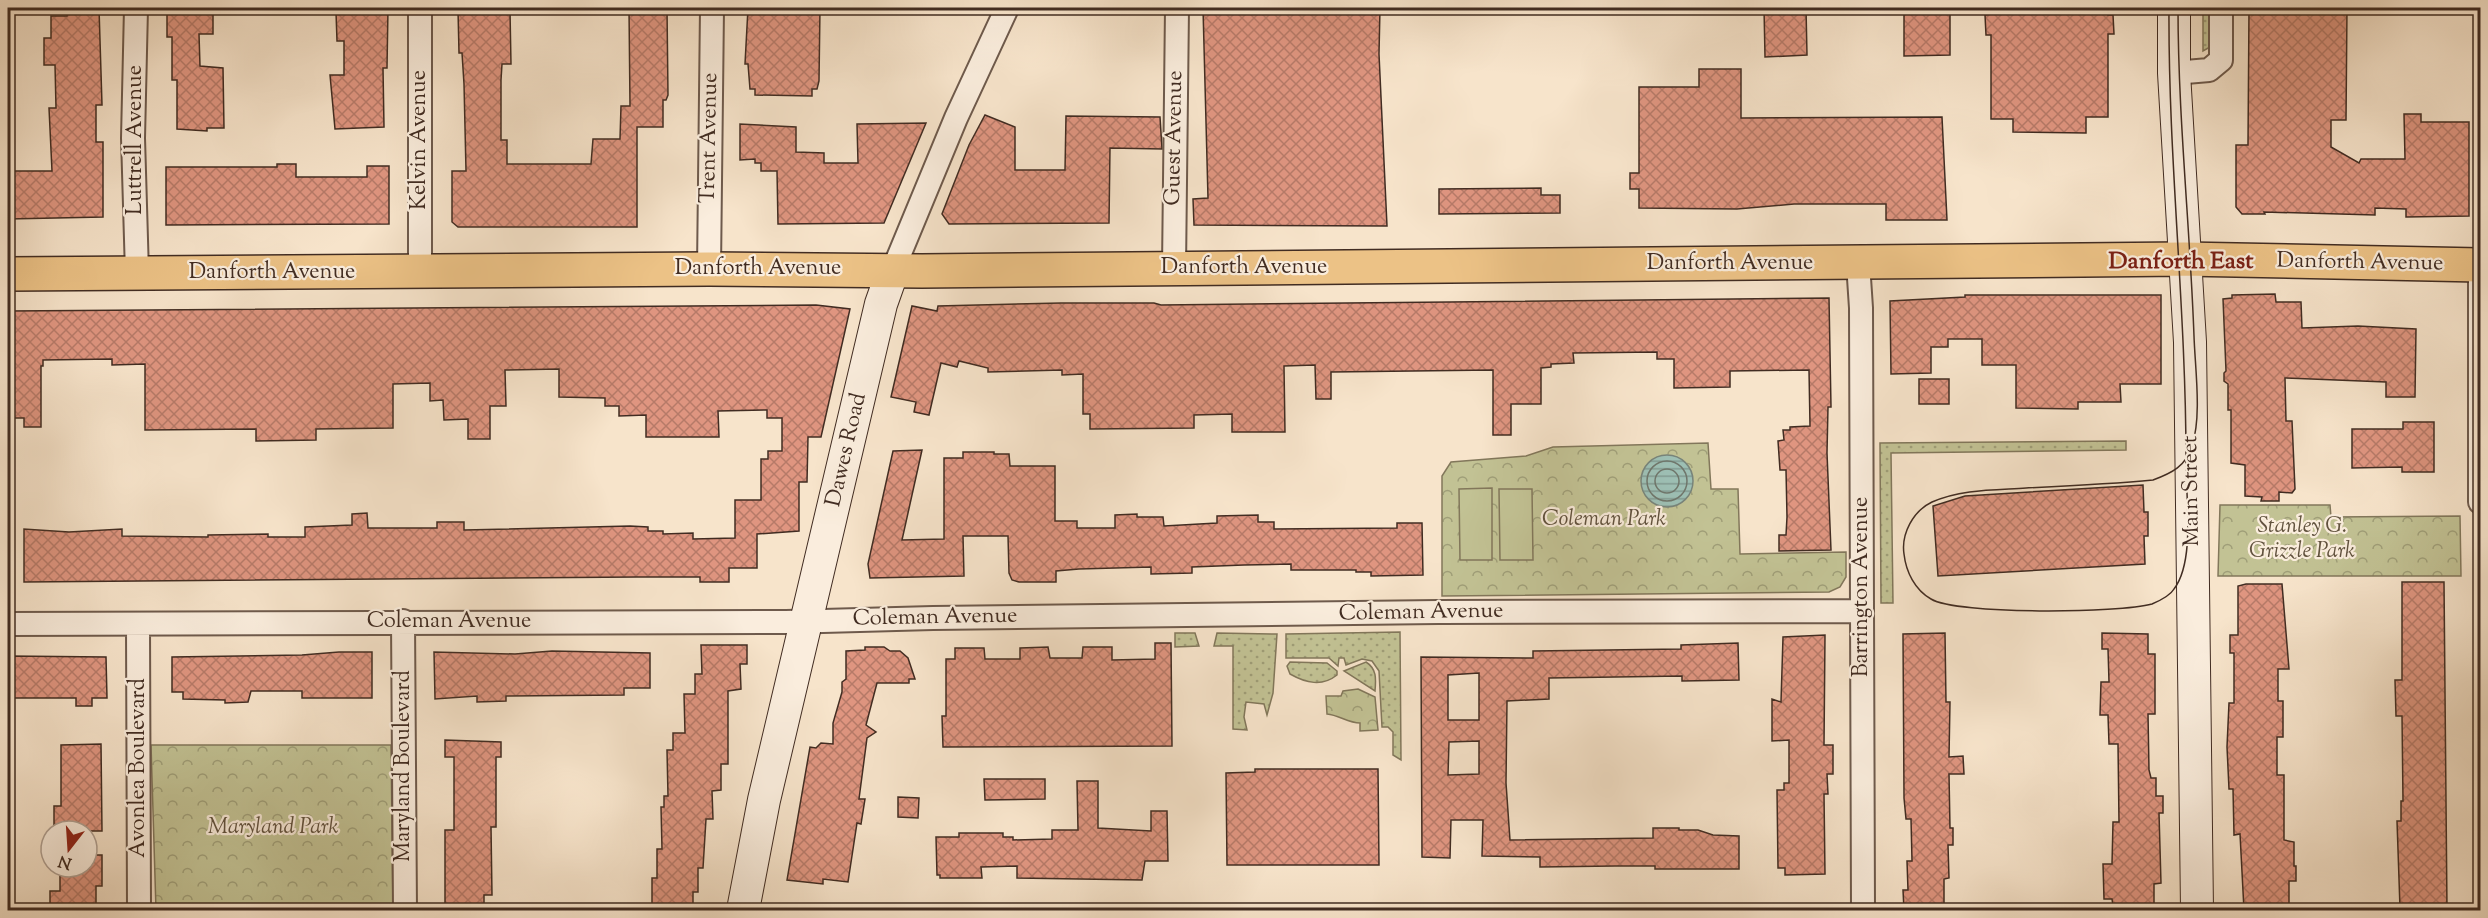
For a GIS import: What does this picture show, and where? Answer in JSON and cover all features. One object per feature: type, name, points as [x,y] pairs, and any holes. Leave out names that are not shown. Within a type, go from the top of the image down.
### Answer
[{"type":"main road","name":"Danforth Avenue","points":[[8,274],[709,269],[893,270],[2184,259],[2480,266]]},
{"type":"street","name":"Luttrell Avenue","points":[[136,8],[133,138],[137,273]]},
{"type":"street","name":"Kelvin Avenue","points":[[420,8],[420,272]]},
{"type":"street","name":"Trent Avenue","points":[[709,269],[712,8]]},
{"type":"street","name":"Dawes Road","points":[[743,910],[764,800],[881,304],[956,118],[1007,8]]},
{"type":"street","name":"Guest Avenue","points":[[1174,268],[1177,8]]},
{"type":"street","name":"Main Street","points":[[2174,8],[2174,73],[2190,342],[2197,910]]},
{"type":"street","points":[[2174,73],[2209,70],[2221,60],[2221,8]]},
{"type":"street","name":"Barrington Avenue","points":[[1858,263],[1861,308],[1863,910]]},
{"type":"street","points":[[2480,266],[2481,502]]},
{"type":"street","name":"Coleman Avenue","points":[[8,624],[138,625],[403,621],[807,622],[922,618],[1438,612],[1862,611]]},
{"type":"street","name":"Maryland Boulevard","points":[[403,621],[405,910]]},
{"type":"street","name":"Avonlea Boulevard","points":[[138,625],[139,910]]},
{"type":"green space","points":[[2203,8],[2210,8],[2210,47],[2203,51]]},
{"type":"green space","points":[[2126,441],[2126,450],[1891,453],[1893,603],[1881,603],[1880,443]]},
{"type":"green space","name":"Coleman Park","points":[[1708,443],[1711,489],[1738,489],[1740,554],[1846,552],[1846,577],[1840,587],[1829,592],[1442,596],[1442,476],[1451,462],[1526,456],[1553,447]]},
{"type":"green space","name":"Coleman Park","points":[[1492,488],[1492,560],[1460,560],[1459,489]]},
{"type":"green space","name":"Coleman Park","points":[[1499,489],[1532,489],[1533,560],[1500,560]]},
{"type":"green space","name":"Stanley G. Grizzle Park","points":[[2220,505],[2330,505],[2331,517],[2460,516],[2461,576],[2218,576]]},
{"type":"green space","points":[[1400,632],[1401,760],[1393,755],[1393,732],[1388,727],[1382,727],[1379,671],[1372,661],[1362,659],[1346,665],[1344,658],[1339,658],[1338,666],[1329,658],[1286,658],[1286,634]]},
{"type":"green space","points":[[1175,633],[1195,633],[1199,646],[1175,647]]},
{"type":"green space","points":[[1217,633],[1277,634],[1273,693],[1267,715],[1264,704],[1246,702],[1244,717],[1247,730],[1233,729],[1233,646],[1214,646]]},
{"type":"green space","points":[[1290,662],[1327,663],[1337,671],[1337,675],[1320,682],[1302,680],[1290,674],[1287,666]]},
{"type":"green space","points":[[1366,662],[1374,671],[1375,691],[1344,671]]},
{"type":"green space","points":[[1358,689],[1375,697],[1378,730],[1360,731],[1360,723],[1327,714],[1326,696],[1341,696],[1343,691]]},
{"type":"green space","name":"Maryland Park","points":[[151,745],[391,745],[393,910],[156,910]]},
{"type":"water","points":[[1667,455],[1677,457],[1685,463],[1691,471],[1693,481],[1691,491],[1685,499],[1677,505],[1667,507],[1657,505],[1649,499],[1643,491],[1641,481],[1643,471],[1649,463],[1657,457]]},
{"type":"building","points":[[69,8],[99,8],[102,105],[96,105],[96,142],[103,142],[103,217],[8,219],[8,171],[52,171],[49,108],[56,108],[55,65],[44,65],[44,38],[51,38],[51,16],[67,16]]},
{"type":"building","points":[[167,8],[213,9],[213,34],[199,34],[200,66],[223,68],[224,128],[207,128],[207,131],[177,129],[177,80],[172,80],[172,37],[167,37]]},
{"type":"building","points":[[352,8],[388,8],[387,68],[383,68],[384,127],[335,129],[330,75],[344,75],[344,41],[337,41],[336,12],[352,12]]},
{"type":"building","points":[[462,8],[510,11],[511,64],[502,64],[501,80],[501,140],[507,140],[507,164],[591,164],[593,139],[620,139],[621,106],[630,106],[629,8],[667,8],[668,95],[666,100],[663,100],[663,127],[637,127],[637,227],[458,227],[452,222],[452,171],[466,171],[464,84],[462,53],[459,53],[458,10],[463,10]]},
{"type":"building","points":[[748,8],[820,8],[819,81],[817,89],[812,89],[812,96],[755,95],[755,89],[750,89],[748,64],[745,64]]},
{"type":"building","points":[[1203,8],[1380,8],[1379,54],[1387,226],[1194,225],[1193,199],[1208,198]]},
{"type":"building","points":[[1764,8],[1806,8],[1807,55],[1765,57]]},
{"type":"building","points":[[1904,8],[1950,8],[1950,55],[1904,56]]},
{"type":"building","points":[[1990,8],[2108,8],[2108,15],[2113,15],[2114,34],[2108,34],[2108,117],[2086,117],[2086,133],[2013,132],[2013,119],[1991,119],[1991,35],[1986,35],[1985,15],[1991,14]]},
{"type":"building","points":[[2249,8],[2347,8],[2346,120],[2331,120],[2331,147],[2359,163],[2361,159],[2405,159],[2404,114],[2421,114],[2421,122],[2469,122],[2469,216],[2406,217],[2406,209],[2375,208],[2375,215],[2264,212],[2265,214],[2242,214],[2236,207],[2236,145],[2248,145]]},
{"type":"building","points":[[1699,69],[1741,69],[1741,118],[1942,117],[1947,220],[1886,220],[1886,204],[1794,204],[1737,209],[1639,208],[1639,189],[1630,189],[1630,173],[1639,173],[1639,87],[1699,87]]},
{"type":"building","points":[[985,115],[1015,127],[1015,170],[1065,170],[1066,116],[1160,117],[1162,149],[1110,148],[1109,223],[949,224],[942,214],[969,145]]},
{"type":"building","points":[[926,123],[884,223],[778,224],[777,171],[761,171],[761,163],[755,163],[755,159],[740,160],[740,124],[796,127],[796,152],[824,153],[824,163],[858,163],[857,124]]},
{"type":"building","points":[[277,164],[296,164],[296,177],[367,177],[367,166],[389,166],[389,224],[166,225],[166,167],[277,167]]},
{"type":"building","points":[[1541,188],[1541,195],[1560,195],[1560,213],[1439,214],[1439,189]]},
{"type":"building","points":[[2275,294],[2276,302],[2301,302],[2302,328],[2358,326],[2416,329],[2415,397],[2386,397],[2386,382],[2285,378],[2286,421],[2292,421],[2295,489],[2292,493],[2279,492],[2279,501],[2261,501],[2262,497],[2245,496],[2245,465],[2231,463],[2231,410],[2228,410],[2228,384],[2224,381],[2226,371],[2223,299],[2232,298],[2232,295]]},
{"type":"building","points":[[1965,295],[2161,295],[2161,384],[2120,384],[2121,402],[2078,402],[2078,409],[2016,408],[2016,365],[1982,365],[1982,339],[1948,339],[1948,347],[1931,347],[1931,373],[1891,374],[1890,301],[1965,297]]},
{"type":"building","points":[[1829,298],[1831,407],[1828,407],[1827,453],[1831,550],[1779,551],[1779,535],[1786,535],[1787,517],[1786,470],[1780,470],[1778,441],[1784,440],[1783,430],[1790,430],[1790,427],[1810,426],[1809,370],[1730,371],[1730,387],[1674,388],[1674,359],[1657,359],[1657,352],[1573,353],[1574,363],[1551,364],[1551,367],[1541,368],[1541,404],[1511,404],[1511,435],[1493,435],[1493,370],[1331,372],[1331,399],[1316,399],[1315,365],[1284,366],[1285,432],[1232,432],[1232,414],[1194,415],[1194,428],[1090,429],[1090,414],[1083,414],[1083,374],[1062,375],[1062,370],[988,372],[988,368],[959,361],[957,367],[941,363],[929,415],[914,412],[916,402],[891,397],[912,306],[937,311],[938,306],[1061,303],[1154,303],[1161,305]]},
{"type":"building","points":[[816,305],[850,309],[821,437],[808,437],[807,482],[799,482],[799,531],[757,534],[757,568],[729,568],[729,582],[700,582],[700,577],[637,577],[24,582],[24,529],[69,532],[122,529],[122,536],[208,537],[208,535],[268,534],[268,537],[305,537],[305,527],[352,525],[352,514],[367,513],[368,528],[437,528],[437,522],[464,522],[464,530],[630,526],[648,527],[648,531],[663,531],[663,534],[693,533],[693,539],[735,538],[735,500],[761,500],[761,459],[768,459],[768,451],[782,451],[782,418],[767,418],[767,410],[718,411],[719,437],[646,437],[646,415],[619,416],[619,406],[605,406],[605,398],[559,397],[559,369],[505,370],[506,406],[490,406],[490,439],[468,439],[468,419],[444,420],[443,400],[430,401],[430,383],[393,384],[393,428],[316,429],[316,440],[256,441],[256,429],[145,430],[145,364],[112,365],[112,359],[43,360],[43,366],[41,366],[41,427],[24,427],[24,418],[8,418],[8,311]]},
{"type":"building","points":[[1919,379],[1949,379],[1949,404],[1919,404]]},
{"type":"building","points":[[2403,422],[2434,422],[2434,472],[2402,472],[2402,467],[2352,468],[2352,429],[2403,429]]},
{"type":"building","points":[[922,450],[902,540],[944,539],[944,458],[963,458],[963,452],[994,452],[994,454],[1009,454],[1010,466],[1055,466],[1055,521],[1077,521],[1077,528],[1115,528],[1115,515],[1137,514],[1137,517],[1163,517],[1164,526],[1217,523],[1217,516],[1258,515],[1258,522],[1274,522],[1274,529],[1397,528],[1397,523],[1422,523],[1423,575],[1371,576],[1371,572],[1356,572],[1356,570],[1291,570],[1291,564],[1192,567],[1192,573],[1151,574],[1151,567],[1079,569],[1056,571],[1056,582],[1019,582],[1012,580],[1009,573],[1008,536],[963,536],[964,576],[870,578],[868,564],[893,451]]},
{"type":"building","points":[[2143,485],[2144,512],[2148,512],[2148,536],[2144,536],[2145,564],[1938,576],[1933,506],[1965,496]]},
{"type":"building","points":[[2402,582],[2444,582],[2447,910],[2400,908],[2397,821],[2401,821],[2401,801],[2403,801],[2402,716],[2396,716],[2395,680],[2402,680]]},
{"type":"building","points":[[2282,584],[2289,669],[2278,669],[2278,701],[2283,701],[2283,737],[2277,737],[2277,775],[2284,775],[2284,840],[2294,842],[2296,881],[2289,881],[2289,910],[2244,910],[2240,834],[2234,835],[2233,789],[2229,789],[2227,747],[2229,703],[2234,703],[2234,653],[2230,653],[2230,635],[2238,635],[2238,586]]},
{"type":"building","points":[[1945,633],[1946,702],[1950,702],[1949,757],[1963,756],[1964,774],[1949,774],[1950,828],[1953,828],[1953,845],[1948,845],[1949,878],[1944,879],[1944,910],[1904,910],[1903,890],[1908,890],[1907,861],[1912,861],[1911,819],[1906,819],[1904,798],[1903,634]]},
{"type":"building","points":[[2102,633],[2148,634],[2148,654],[2155,654],[2155,714],[2148,714],[2149,770],[2151,778],[2156,778],[2156,796],[2163,796],[2163,813],[2159,813],[2161,883],[2154,884],[2154,905],[2113,906],[2112,899],[2104,899],[2103,864],[2112,864],[2113,822],[2119,822],[2118,744],[2109,744],[2108,715],[2100,715],[2101,682],[2109,682],[2108,649],[2102,649]]},
{"type":"building","points":[[1825,635],[1824,745],[1833,745],[1833,774],[1827,774],[1828,794],[1824,794],[1825,874],[1785,875],[1785,868],[1778,868],[1777,790],[1784,790],[1784,783],[1789,783],[1789,740],[1772,741],[1772,699],[1781,702],[1783,637]]},
{"type":"building","points":[[1155,643],[1171,643],[1172,746],[943,747],[942,716],[946,716],[946,659],[955,659],[955,648],[984,648],[985,659],[1020,659],[1020,648],[1048,647],[1050,658],[1082,658],[1083,647],[1112,647],[1112,660],[1155,659]]},
{"type":"building","points":[[1738,643],[1739,680],[1682,681],[1682,676],[1549,678],[1549,699],[1507,701],[1506,783],[1510,840],[1653,838],[1653,828],[1698,830],[1713,835],[1739,836],[1739,869],[1655,869],[1655,866],[1540,867],[1540,857],[1482,856],[1483,820],[1451,820],[1450,858],[1422,857],[1421,657],[1533,658],[1533,651],[1681,649],[1681,645]],"holes":[[[1479,673],[1479,720],[1448,720],[1448,675]],[[1479,741],[1479,774],[1448,775],[1449,742]]]},
{"type":"building","points":[[701,645],[747,645],[747,664],[740,664],[741,689],[728,691],[728,764],[721,764],[721,790],[712,791],[713,819],[706,819],[703,868],[698,868],[698,892],[693,892],[693,909],[652,910],[652,878],[657,878],[657,849],[662,849],[661,807],[664,807],[664,796],[668,796],[667,750],[673,750],[673,733],[685,733],[684,694],[695,694],[695,674],[702,674]]},
{"type":"building","points":[[865,647],[884,647],[890,651],[900,651],[908,658],[915,679],[909,679],[909,683],[877,683],[866,725],[876,732],[867,738],[859,799],[865,799],[861,824],[857,823],[848,882],[823,879],[823,884],[787,880],[810,747],[816,748],[821,743],[833,744],[833,723],[842,692],[842,682],[846,679],[846,651],[865,650]]},
{"type":"building","points":[[552,651],[650,653],[650,688],[624,688],[624,695],[506,696],[506,701],[477,702],[477,696],[435,699],[434,652],[515,654]]},
{"type":"building","points":[[372,652],[372,698],[302,698],[302,691],[251,691],[248,702],[225,703],[225,700],[183,699],[183,692],[172,692],[172,657],[302,655]]},
{"type":"building","points":[[8,656],[106,657],[107,698],[92,698],[92,706],[76,706],[76,698],[8,698]]},
{"type":"building","points":[[445,740],[501,742],[501,757],[496,757],[496,827],[491,827],[492,895],[484,895],[484,910],[445,910],[445,830],[454,830],[454,757],[445,757]]},
{"type":"building","points":[[101,744],[102,831],[99,831],[99,819],[54,819],[54,806],[61,806],[61,745]]},
{"type":"building","points":[[1255,769],[1378,769],[1379,865],[1227,865],[1226,773],[1255,772]]},
{"type":"building","points":[[984,779],[1045,779],[1045,799],[985,800]]},
{"type":"building","points":[[1077,781],[1098,781],[1098,828],[1151,831],[1151,811],[1167,811],[1168,861],[1145,861],[1142,880],[1017,878],[1017,866],[981,867],[982,878],[940,878],[940,875],[937,875],[936,837],[959,837],[959,833],[1003,833],[1003,837],[1013,837],[1013,840],[1052,839],[1052,830],[1078,830]]},
{"type":"building","points":[[898,797],[919,798],[918,818],[898,817]]},
{"type":"building","points":[[99,855],[102,855],[102,886],[96,886],[96,910],[50,910],[50,891],[60,891],[60,879],[99,879]]},
{"type":"tram line","points":[[2169,8],[2171,121],[2183,346],[2185,402],[2186,459],[2186,478],[2188,511],[2187,547],[2181,577],[2172,592],[2164,598],[2152,604],[2134,607],[2075,611],[2004,610],[1972,608],[1931,599],[1920,591],[1912,580],[1905,561],[1904,546],[1904,539],[1910,524],[1925,506],[1943,498],[1978,491],[2153,480],[2166,475],[2182,464],[2186,459],[2192,446],[2197,421],[2197,392],[2180,90],[2178,8]]},
{"type":"district","name":"Danforth East","points":[[2181,262]]}]
